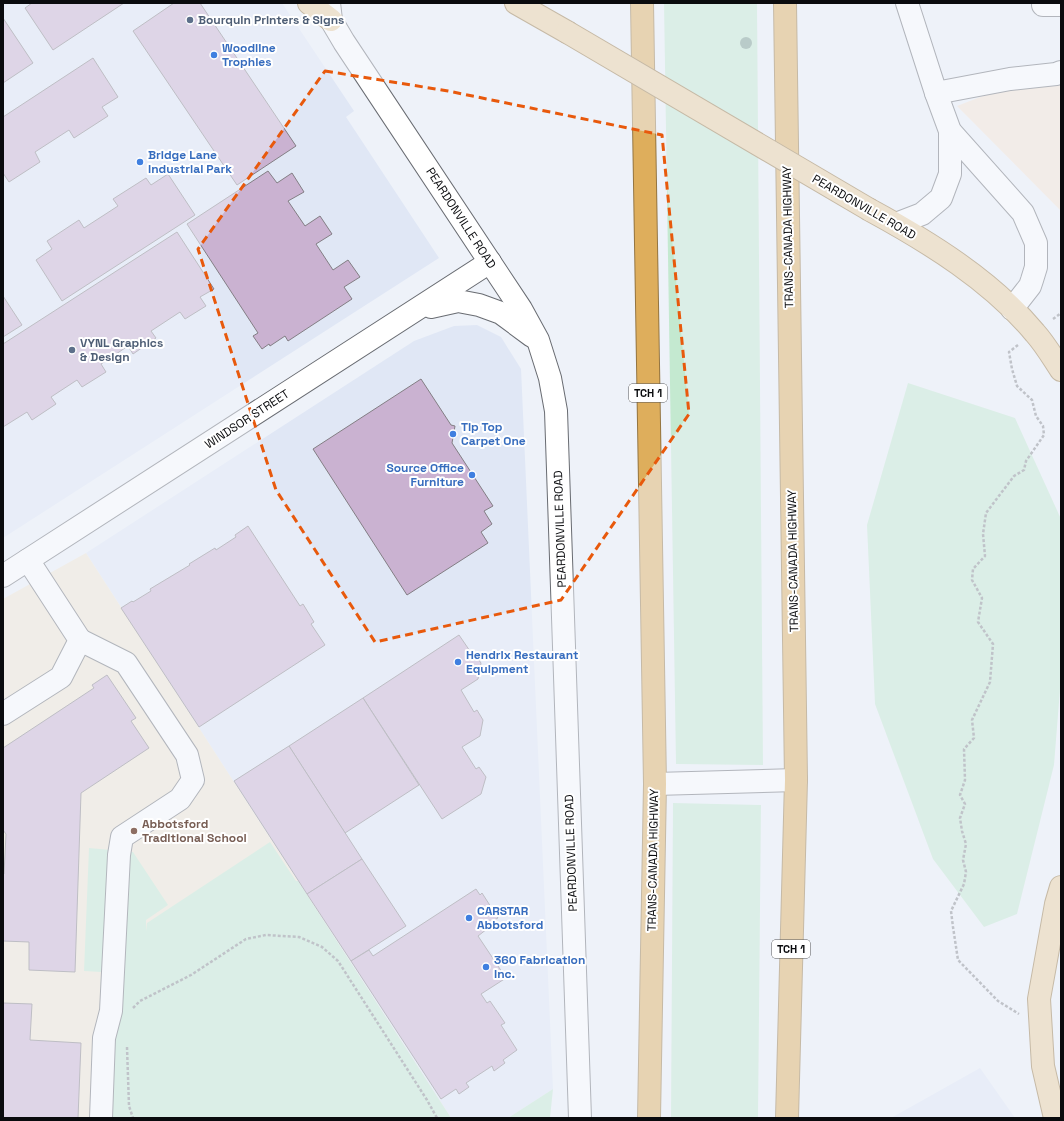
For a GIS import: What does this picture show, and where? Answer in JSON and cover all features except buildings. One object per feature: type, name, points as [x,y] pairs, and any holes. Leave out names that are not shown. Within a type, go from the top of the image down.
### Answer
[{"type":"highway","name":"TRANS-CANADA HIGHWAY","points":[[642,3],[655,784],[649,1118]]},
{"type":"highway","name":"TRANS-CANADA HIGHWAY","points":[[785,3],[796,780],[787,1118]]},
{"type":"main road","points":[[309,3],[330,11]]},
{"type":"main road","name":"PEARDONVILLE ROAD","points":[[516,3],[896,224],[950,258],[989,288],[1035,332],[1061,370]]},
{"type":"main road","points":[[1055,1118],[1043,1066],[1039,998],[1056,904],[1061,887]]},
{"type":"street","points":[[896,224],[922,214],[941,198],[950,174],[950,131],[907,3]]},
{"type":"street","name":"PEARDONVILLE ROAD","points":[[330,11],[344,42],[521,309],[538,340],[550,378],[556,411],[580,1118]]},
{"type":"street","points":[[936,93],[1010,79],[1056,74],[1061,72]]},
{"type":"street","points":[[950,131],[1023,214],[1036,243],[1036,267],[1030,286],[1012,309]]},
{"type":"street","name":"WINDSOR STREET","points":[[3,576],[490,262]]},
{"type":"street","points":[[414,312],[458,300],[479,305],[501,313],[538,340]]},
{"type":"street","points":[[28,560],[80,640],[126,663],[187,755],[193,780],[180,800],[122,838],[119,855],[111,1011],[104,1038],[101,1118]]},
{"type":"street","points":[[3,714],[61,677],[80,640]]},
{"type":"street","points":[[655,784],[796,780]]},
{"type":"path","points":[[1041,1029],[998,1001],[958,960],[952,927],[951,910],[964,884],[966,872],[963,860],[966,844],[960,818],[965,804],[960,795],[965,780],[964,749],[974,738],[972,720],[990,682],[992,667],[993,644],[978,622],[982,598],[972,580],[973,569],[985,556],[983,534],[986,513],[1014,476],[1024,470],[1026,461],[1044,436],[1043,426],[1036,416],[1032,400],[1017,386],[1012,369],[1010,352],[1060,314]]},
{"type":"path","points":[[130,1010],[140,1001],[191,975],[246,940],[266,936],[299,937],[322,947],[338,961],[437,1118]]},
{"type":"path","points":[[126,1043],[129,1106],[132,1118]]},
{"type":"highlighted area","points":[[325,71],[448,91],[662,135],[689,414],[561,600],[375,642],[276,490],[198,249]]},
{"type":"shaded area","points":[[3,3],[282,3],[354,111],[346,117],[439,258],[3,538]]},
{"type":"shaded area","points":[[1061,76],[1061,211],[957,106],[1006,87]]},
{"type":"shaded area","points":[[477,325],[501,337],[521,369],[553,1089],[508,1118],[451,1118],[86,553],[414,341],[454,326]]},
{"type":"shaded area","name":"Abbotsford Traditional School","points":[[86,553],[451,1118],[3,1118],[3,599]]},
{"type":"shaded area","points":[[980,1068],[1015,1118],[891,1118]]},
{"type":"green space","points":[[664,3],[757,3],[763,765],[676,764]]},
{"type":"green space","points":[[908,383],[1015,418],[1061,519],[1061,677],[1054,765],[1017,914],[984,927],[933,859],[875,704],[867,525]]},
{"type":"green space","points":[[673,803],[761,805],[758,1118],[671,1118]]},
{"type":"green space","points":[[270,842],[296,881],[298,881],[451,1118],[90,1118],[93,1037],[100,1010],[101,972],[84,971],[89,848],[133,852],[168,905],[146,920],[146,931],[147,923]]},
{"type":"green space","points":[[553,1089],[550,1118],[508,1118]]},
{"type":"place","name":"Bourquin Printers & Signs","points":[[190,20]]},
{"type":"place","name":"Woodline Trophies","points":[[214,55]]},
{"type":"place","name":"Bridge Lane Industrial Park","points":[[140,162]]},
{"type":"place","name":"VYNL Graphics & Design","points":[[72,350]]},
{"type":"place","name":"Tip Top Carpet One","points":[[453,434]]},
{"type":"place","name":"Source Office Furniture","points":[[472,475]]},
{"type":"place","name":"Hendrix Restaurant Equipment","points":[[458,662]]},
{"type":"place","name":"Abbotsford Traditional School","points":[[134,831]]},
{"type":"place","name":"CARSTAR Abbotsford","points":[[469,918]]},
{"type":"place","name":"360 Fabrication Inc.","points":[[486,967]]}]
